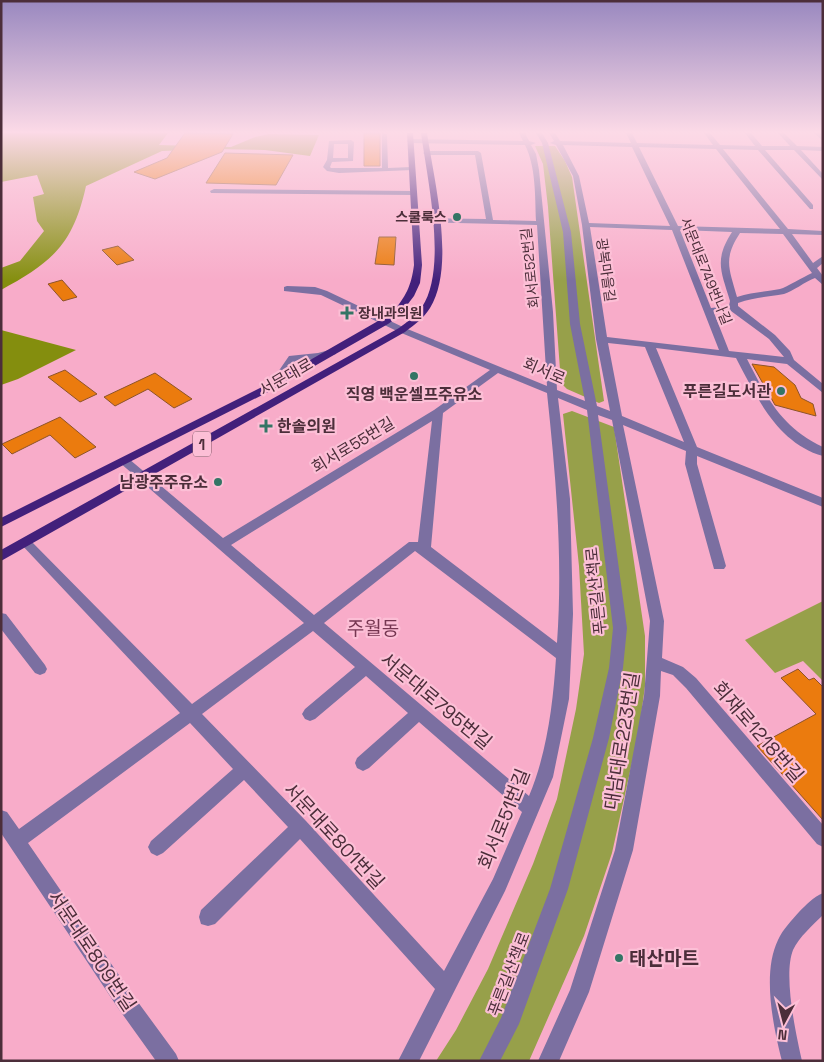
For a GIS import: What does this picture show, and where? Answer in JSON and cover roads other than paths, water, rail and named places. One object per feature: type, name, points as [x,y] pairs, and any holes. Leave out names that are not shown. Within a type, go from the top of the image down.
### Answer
[{"type":"main road","name":"서문대로","points":[[1,523],[125,462],[274,385],[338,350],[395,315],[416,282],[418,265],[412,183]]},
{"type":"main road","name":"서문대로","points":[[1,556],[402,330],[427,306],[436,284],[439,263],[430,183]]},
{"type":"street","points":[[483,183],[490,222]]},
{"type":"street","name":"회서로52번길","points":[[536,183],[548,312],[552,392]]},
{"type":"street","name":"푸른길산책로","points":[[489,1061],[509,1024],[559,889],[601,738],[616,668],[620,628],[592,409],[576,324],[567,232],[557,183]]},
{"type":"street","name":"광복마을길","points":[[577,183],[586,225],[602,339],[616,418]]},
{"type":"street","name":"서문대로749번나길","points":[[654,183],[675,228],[725,353]]},
{"type":"street","points":[[746,183],[817,275]]},
{"type":"street","points":[[790,183],[810,207]]},
{"type":"street","points":[[214,191],[413,193]]},
{"type":"street","points":[[415,220],[539,223]]},
{"type":"street","points":[[586,225],[823,233]]},
{"type":"street","points":[[737,230],[726,248],[725,260],[726,279],[734,304],[772,337],[793,363],[823,390]]},
{"type":"street","points":[[817,275],[823,258]]},
{"type":"street","points":[[708,310],[728,309],[754,294],[784,291],[799,281],[817,275]]},
{"type":"street","name":"회서로","points":[[287,289],[320,291],[402,330],[823,503]]},
{"type":"street","points":[[602,339],[793,363]]},
{"type":"street","points":[[649,344],[692,448],[691,464],[720,566]]},
{"type":"street","points":[[740,356],[776,422],[806,445],[823,452]]},
{"type":"street","name":"회서로55번길","points":[[223,544],[438,412],[498,369]]},
{"type":"street","name":"회서로51번길","points":[[446,987],[499,885],[532,809],[545,777],[557,725],[566,614],[564,498],[552,392]]},
{"type":"street","points":[[424,549],[438,412]]},
{"type":"street","name":"대남대로223번길","points":[[550,1060],[580,992],[624,850],[649,715],[655,662],[657,621],[616,418]]},
{"type":"street","name":"서문대로795번길","points":[[125,462],[532,809]]},
{"type":"street","name":"서문대로801번길","points":[[26,543],[300,827],[446,987]]},
{"type":"street","points":[[17,841],[314,623],[413,545],[424,549],[472,584],[564,656]]},
{"type":"street","points":[[1,618],[40,668]]},
{"type":"street","name":"회재로1218번길","points":[[655,662],[678,671],[690,683],[823,838]]},
{"type":"street","points":[[310,714],[366,667]]},
{"type":"street","points":[[363,763],[419,713]]},
{"type":"street","points":[[157,847],[244,770]]},
{"type":"street","name":"서문대로809번길","points":[[1,818],[125,1001],[169,1061]]},
{"type":"street","points":[[208,916],[300,827]]},
{"type":"street","points":[[792,1061],[781,998],[783,956],[785,946],[823,902]]},
{"type":"street","points":[[408,1061],[446,987]]},
{"type":"place","name":"스쿨룩스","points":[[457,217]]},
{"type":"place","name":"장내과의원","points":[[347,313]]},
{"type":"place","name":"직영 백운셀프주유소","points":[[414,376]]},
{"type":"place","name":"푸른길도서관","points":[[781,391]]},
{"type":"place","name":"한솔의원","points":[[266,426]]},
{"type":"place","name":"남광주주유소","points":[[218,482]]},
{"type":"place","name":"태산마트","points":[[619,958]]},
{"type":"district","name":"주월동","points":[[373,628]]}]
